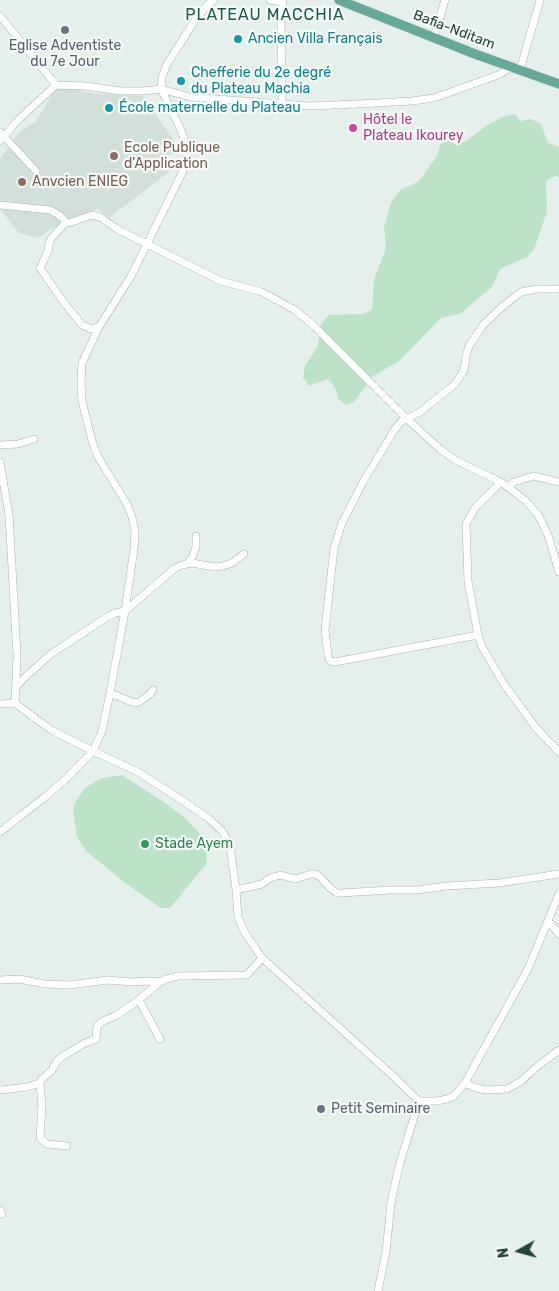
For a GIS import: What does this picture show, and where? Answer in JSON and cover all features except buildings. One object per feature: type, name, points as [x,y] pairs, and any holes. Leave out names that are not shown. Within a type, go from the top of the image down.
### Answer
[{"type":"main road","name":"Bafia-Nditam","points":[[339,0],[559,84]]},
{"type":"street","points":[[0,832],[68,777],[92,751],[102,731],[125,611],[135,532],[127,504],[98,457],[92,441],[82,401],[82,363],[99,327],[131,276],[187,163],[187,148],[181,130],[161,89],[162,77],[167,64],[194,22],[208,4],[214,0]]},
{"type":"street","points":[[270,0],[282,1],[282,104]]},
{"type":"street","points":[[434,37],[445,0]]},
{"type":"street","points":[[36,170],[1,136],[56,85],[85,86],[121,91],[161,89],[190,97],[309,106],[412,101],[434,98],[516,69],[540,0]]},
{"type":"street","points":[[0,16],[56,85]]},
{"type":"street","points":[[0,205],[50,210],[66,222]]},
{"type":"street","points":[[99,327],[91,328],[82,325],[40,268],[48,251],[50,240],[66,222],[87,216],[96,216],[222,281],[262,292],[295,310],[312,324],[406,418],[441,450],[456,461],[501,482],[526,501],[538,515],[548,535],[559,572]]},
{"type":"street","points":[[478,635],[335,662],[330,661],[325,630],[334,548],[342,523],[363,482],[395,429],[406,418],[420,412],[455,384],[464,370],[469,346],[484,324],[521,292],[557,288]]},
{"type":"street","points":[[0,445],[18,444],[34,439]]},
{"type":"street","points":[[0,462],[9,515],[17,655],[15,703]]},
{"type":"street","points":[[508,487],[514,482],[533,476],[559,482]]},
{"type":"street","points":[[501,482],[475,508],[466,524],[468,581],[478,635],[482,647],[504,684],[536,728],[559,752]]},
{"type":"street","points":[[0,519],[9,515]]},
{"type":"street","points":[[187,564],[196,547],[196,536]]},
{"type":"street","points":[[16,687],[50,654],[107,617],[125,611],[174,568],[192,563],[214,567],[223,566],[232,563],[244,554]]},
{"type":"street","points":[[110,693],[134,703],[139,702],[153,690]]},
{"type":"street","points":[[0,704],[15,703],[53,731],[138,772],[208,818],[222,830],[228,841],[231,853],[237,912],[241,925],[262,958],[419,1101],[437,1102],[447,1099],[454,1096],[466,1083],[528,969],[559,894]]},
{"type":"street","points":[[236,890],[262,884],[270,878],[280,875],[296,879],[316,874],[330,888],[337,893],[342,893],[417,890],[499,883],[559,874]]},
{"type":"street","points":[[548,921],[559,934]]},
{"type":"street","points":[[0,1090],[27,1087],[40,1083],[63,1056],[96,1039],[97,1027],[101,1022],[117,1015],[160,982],[178,976],[247,975],[262,958]]},
{"type":"street","points":[[0,980],[18,979],[45,984],[70,985],[108,980],[160,982]]},
{"type":"street","points":[[139,1000],[160,1039]]},
{"type":"street","points":[[466,1083],[486,1090],[507,1089],[520,1082],[559,1050]]},
{"type":"street","points":[[40,1083],[42,1105],[40,1138],[47,1144],[67,1146]]},
{"type":"street","points":[[378,1291],[386,1252],[391,1203],[399,1166],[419,1101]]},
{"type":"shaded area","name":"Ecole Publique d'Application","points":[[73,88],[90,93],[143,96],[181,151],[176,155],[171,154],[166,157],[170,171],[109,218],[97,208],[77,223],[67,219],[38,238],[19,233],[0,209],[0,159],[18,133],[36,121],[56,89]]},
{"type":"green space","points":[[515,114],[520,121],[531,119],[541,124],[548,143],[559,147],[559,177],[555,176],[546,181],[547,212],[534,249],[527,257],[500,269],[492,287],[461,313],[441,318],[398,362],[373,376],[355,401],[346,405],[338,398],[335,387],[328,379],[309,386],[303,378],[305,366],[318,346],[321,324],[329,315],[364,314],[372,309],[374,280],[386,248],[384,228],[391,203],[399,191],[419,181],[437,156],[440,146],[445,139],[457,145],[502,117]]},
{"type":"green space","name":"Stade Ayem","points":[[122,775],[185,818],[206,840],[210,848],[206,854],[207,863],[170,908],[161,908],[128,885],[86,851],[77,837],[73,811],[75,803],[85,788],[102,778]]},
{"type":"place","name":"Eglise Adventiste du 7e Jour","points":[[65,30]]},
{"type":"place","name":"Ancien Villa Français","points":[[238,39]]},
{"type":"place","name":"Chefferie du 2e degré du Plateau Machia","points":[[181,81]]},
{"type":"place","name":"École maternelle du Plateau","points":[[109,108]]},
{"type":"place","name":"Hôtel le Plateau Ikourey","points":[[353,128]]},
{"type":"place","name":"Ecole Publique d'Application","points":[[114,156]]},
{"type":"place","name":"Anvcien ENIEG","points":[[22,182]]},
{"type":"place","name":"Stade Ayem","points":[[145,844]]},
{"type":"place","name":"Petit Seminaire","points":[[321,1109]]},
{"type":"district","name":"PLATEAU MACCHIA","points":[[265,15]]}]
